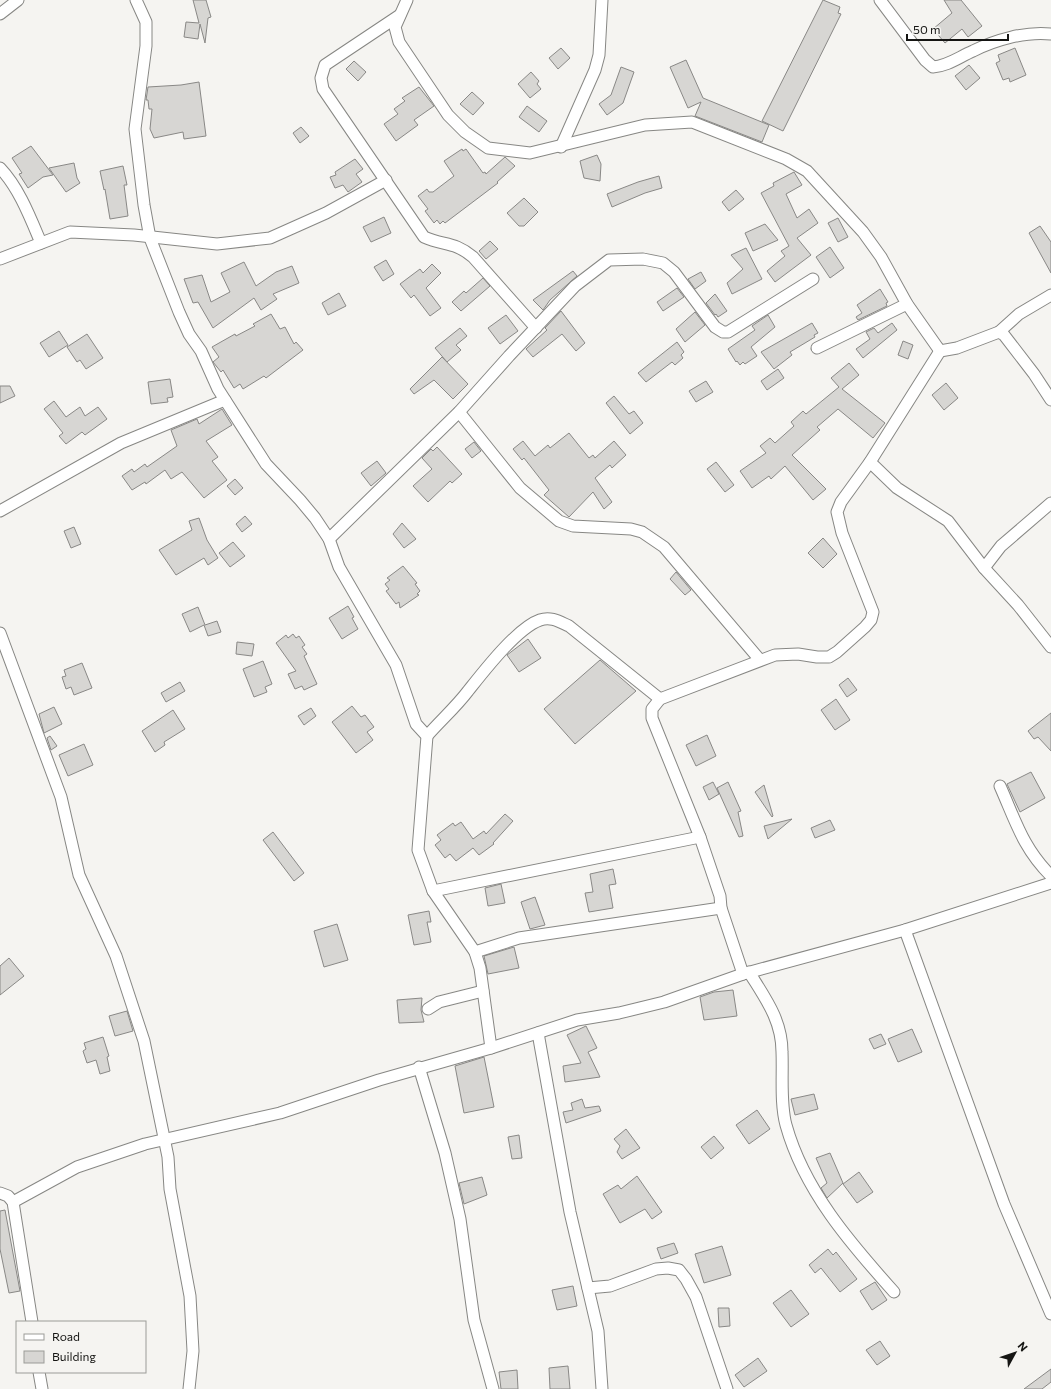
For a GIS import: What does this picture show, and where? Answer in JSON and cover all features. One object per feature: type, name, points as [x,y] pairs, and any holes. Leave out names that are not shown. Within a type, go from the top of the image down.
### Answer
[{"type":"street","points":[[0,14],[18,0]]},
{"type":"street","points":[[136,0],[146,22],[146,46],[135,129],[150,238],[179,312],[190,334],[201,351],[225,400],[266,464],[300,500],[315,518],[329,539],[339,567],[396,665],[416,724],[427,736]]},
{"type":"street","points":[[407,0],[395,27],[399,42],[448,115],[465,132],[488,148],[530,153],[561,147],[645,125],[692,122],[786,159],[807,171],[863,232],[881,257],[907,304],[940,351]]},
{"type":"street","points":[[561,147],[595,70],[599,55],[602,0]]},
{"type":"street","points":[[880,0],[925,60],[933,67],[944,66],[974,50],[1011,38],[1040,33],[1051,34]]},
{"type":"street","points":[[400,16],[325,65],[321,78],[322,89],[424,237],[435,242],[462,248],[473,257],[536,328]]},
{"type":"street","points":[[0,168],[9,177],[41,243]]},
{"type":"street","points":[[0,259],[70,232],[134,235],[150,238],[217,244],[270,238],[326,213],[386,180]]},
{"type":"street","points":[[329,539],[459,412],[575,286],[609,260],[643,259],[663,263],[674,272],[715,327],[723,332],[728,332],[813,279]]},
{"type":"street","points":[[894,1292],[844,1233],[810,1185],[800,1164],[785,1124],[782,1051],[775,1014],[768,1000],[746,973],[721,908],[720,896],[700,836],[652,718],[652,709],[660,699],[775,655],[798,654],[829,657],[849,642],[871,620],[873,612],[840,528],[838,512],[841,502],[870,462],[940,351],[957,348],[999,332],[1019,314],[1051,295]]},
{"type":"street","points":[[817,348],[907,304]]},
{"type":"street","points":[[999,332],[1004,335],[1034,374],[1051,400]]},
{"type":"street","points":[[0,510],[121,443],[225,400]]},
{"type":"street","points":[[459,412],[520,488],[558,520],[573,526],[630,529],[642,532],[664,547],[760,660]]},
{"type":"street","points":[[870,462],[897,488],[948,521],[984,568],[1018,605],[1051,648]]},
{"type":"street","points":[[984,568],[1001,546],[1051,503]]},
{"type":"street","points":[[491,1048],[480,968],[475,952],[433,891],[418,850],[427,736],[468,691],[480,673],[518,635],[530,625],[541,619],[553,618],[569,626],[660,699]]},
{"type":"street","points":[[0,633],[61,797],[79,875],[116,956],[144,1041],[168,1157],[170,1189],[190,1296],[193,1351],[189,1389]]},
{"type":"street","points":[[1000,786],[1026,846],[1038,863],[1051,876]]},
{"type":"street","points":[[433,891],[700,836]]},
{"type":"street","points":[[13,1202],[77,1167],[145,1144],[280,1113],[419,1068],[491,1048],[577,1020],[619,1013],[664,1002],[746,973],[905,930],[1051,883]]},
{"type":"street","points":[[475,952],[519,938],[721,908]]},
{"type":"street","points":[[905,930],[996,1178],[1004,1204],[1051,1314]]},
{"type":"street","points":[[428,1009],[439,1002],[483,991]]},
{"type":"street","points":[[538,1033],[570,1212],[598,1331],[602,1389]]},
{"type":"street","points":[[419,1068],[449,1168],[460,1219],[474,1320],[493,1389]]},
{"type":"street","points":[[0,1193],[8,1196],[13,1202],[32,1321]]},
{"type":"street","points":[[588,1288],[610,1286],[656,1269],[668,1268],[679,1270],[686,1278],[696,1297],[727,1389]]},
{"type":"street","points":[[40,1373],[42,1389]]},
{"type":"building","points":[[193,0],[206,0],[211,17],[208,18],[205,43],[200,24],[198,39],[184,37],[186,22],[199,23]]},
{"type":"building","points":[[823,0],[840,7],[838,13],[841,14],[783,131],[762,121]]},
{"type":"building","points":[[944,0],[961,0],[982,26],[968,37],[962,29],[945,43],[933,29],[952,13]]},
{"type":"building","points":[[561,48],[570,58],[558,69],[549,58]]},
{"type":"building","points":[[1015,48],[1026,75],[1010,82],[1009,78],[1003,80],[996,63],[1000,61],[998,55]]},
{"type":"building","points":[[686,60],[703,98],[769,125],[762,142],[695,116],[701,102],[688,108],[670,67]]},
{"type":"building","points":[[354,61],[366,72],[358,81],[346,69]]},
{"type":"building","points":[[969,65],[980,78],[966,90],[955,76]]},
{"type":"building","points":[[621,67],[634,72],[623,103],[607,115],[599,104],[611,95]]},
{"type":"building","points":[[531,72],[539,81],[537,84],[541,89],[530,98],[518,84]]},
{"type":"building","points":[[199,82],[206,136],[184,139],[183,132],[154,138],[150,129],[152,109],[149,109],[148,100],[146,100],[148,87],[181,85]]},
{"type":"building","points":[[419,87],[434,106],[414,120],[418,125],[396,141],[384,124],[398,114],[394,109],[405,101],[402,98]]},
{"type":"building","points":[[472,92],[484,103],[473,115],[460,104]]},
{"type":"building","points":[[527,106],[547,121],[539,132],[519,117]]},
{"type":"building","points":[[301,127],[309,136],[300,143],[293,133]]},
{"type":"building","points":[[31,146],[53,175],[43,177],[28,188],[19,174],[22,173],[12,158]]},
{"type":"building","points":[[462,149],[463,151],[466,149],[483,173],[485,172],[486,174],[505,157],[515,166],[497,182],[498,183],[445,223],[443,221],[440,224],[437,220],[434,223],[425,211],[428,209],[418,196],[427,189],[429,192],[433,192],[454,176],[444,161]]},
{"type":"building","points":[[597,155],[601,164],[600,181],[584,178],[580,161]]},
{"type":"building","points":[[355,159],[363,169],[356,174],[362,182],[348,192],[343,185],[335,188],[330,177],[336,175],[335,172]]},
{"type":"building","points":[[74,163],[77,178],[80,183],[66,192],[49,168]]},
{"type":"building","points":[[123,166],[127,185],[124,185],[128,216],[110,219],[105,189],[104,190],[100,171]]},
{"type":"building","points":[[794,172],[802,185],[786,194],[797,218],[809,209],[818,223],[797,238],[811,255],[775,282],[767,271],[785,256],[781,251],[789,246],[761,193],[774,186],[773,183]]},
{"type":"building","points":[[659,176],[662,188],[645,193],[612,207],[607,194]]},
{"type":"building","points":[[736,190],[744,199],[729,211],[722,202]]},
{"type":"building","points":[[524,198],[538,212],[524,226],[519,226],[507,213]]},
{"type":"building","points":[[384,217],[391,233],[371,242],[363,227]]},
{"type":"building","points":[[838,218],[848,237],[838,242],[828,223]]},
{"type":"building","points":[[765,224],[778,240],[753,251],[745,233]]},
{"type":"building","points":[[1040,226],[1051,242],[1051,273],[1029,233]]},
{"type":"building","points":[[490,241],[498,249],[486,259],[479,251]]},
{"type":"building","points":[[830,247],[844,268],[830,278],[816,257]]},
{"type":"building","points":[[746,248],[762,279],[732,294],[727,283],[743,269],[731,255]]},
{"type":"building","points":[[386,260],[394,274],[383,281],[374,267]]},
{"type":"building","points":[[244,262],[256,286],[276,272],[292,266],[299,283],[273,294],[277,299],[261,310],[254,298],[213,328],[198,302],[193,303],[184,279],[202,275],[211,302],[230,292],[221,273]]},
{"type":"building","points":[[432,264],[441,273],[426,288],[441,308],[430,316],[414,295],[411,298],[400,284],[420,269],[423,273]]},
{"type":"building","points":[[573,271],[577,276],[550,300],[543,310],[533,300]]},
{"type":"building","points":[[701,272],[706,281],[695,289],[688,279]]},
{"type":"building","points":[[483,278],[490,286],[461,311],[452,302],[464,291],[466,293]]},
{"type":"building","points":[[677,288],[684,297],[663,311],[657,302]]},
{"type":"building","points":[[880,289],[888,302],[886,303],[887,306],[858,320],[856,317],[862,313],[857,305]]},
{"type":"building","points":[[339,293],[346,306],[328,315],[322,303]]},
{"type":"building","points":[[715,294],[727,311],[718,317],[706,303]]},
{"type":"building","points":[[561,311],[585,343],[576,351],[562,334],[533,357],[526,349],[547,330],[545,328]]},
{"type":"building","points":[[695,312],[705,325],[685,342],[676,329]]},
{"type":"building","points":[[271,314],[280,329],[285,327],[294,344],[296,342],[303,350],[266,378],[264,376],[243,389],[240,384],[234,388],[223,370],[221,372],[213,362],[219,357],[212,347],[235,334],[236,336],[255,326],[253,324]]},
{"type":"building","points":[[506,315],[518,331],[500,344],[488,328]]},
{"type":"building","points":[[768,315],[775,327],[751,347],[757,356],[745,364],[743,362],[740,365],[737,361],[736,362],[728,349],[755,330],[752,326]]},
{"type":"building","points":[[812,323],[818,333],[814,335],[815,337],[790,352],[792,355],[774,369],[761,352]]},
{"type":"building","points":[[892,323],[897,330],[863,358],[856,349],[870,339],[866,332],[874,328],[878,333]]},
{"type":"building","points":[[460,328],[467,336],[456,345],[461,350],[447,362],[435,348]]},
{"type":"building","points":[[59,331],[68,345],[49,357],[40,343]]},
{"type":"building","points":[[87,334],[103,358],[86,369],[80,360],[77,362],[67,347]]},
{"type":"building","points":[[903,341],[913,345],[908,359],[898,355]]},
{"type":"building","points":[[677,342],[684,352],[681,355],[683,358],[675,365],[672,362],[646,382],[638,373]]},
{"type":"building","points":[[442,357],[468,384],[453,399],[434,380],[414,394],[410,389]]},
{"type":"building","points":[[849,363],[859,375],[842,389],[885,423],[873,438],[838,409],[817,427],[820,430],[792,455],[826,489],[813,500],[785,466],[771,479],[769,476],[752,488],[740,471],[766,453],[760,446],[770,438],[775,443],[794,426],[791,422],[803,411],[806,414],[839,387],[831,378]]},
{"type":"building","points":[[778,369],[784,378],[767,390],[761,381]]},
{"type":"building","points":[[170,379],[173,397],[167,398],[168,402],[151,404],[148,382]]},
{"type":"building","points":[[706,381],[713,392],[696,402],[689,391]]},
{"type":"building","points":[[946,383],[958,398],[944,410],[932,395]]},
{"type":"building","points":[[0,386],[10,386],[15,396],[0,403]]},
{"type":"building","points":[[614,396],[629,414],[634,411],[643,423],[630,434],[606,403]]},
{"type":"building","points":[[54,401],[66,417],[80,407],[85,416],[98,407],[107,419],[85,435],[82,432],[66,444],[59,436],[63,433],[44,409]]},
{"type":"building","points":[[222,409],[232,425],[206,441],[218,457],[212,461],[227,480],[204,498],[182,472],[171,479],[165,470],[146,484],[145,482],[132,490],[122,476],[132,469],[134,472],[145,464],[147,467],[177,446],[171,430],[197,419],[199,424]]},
{"type":"building","points":[[569,433],[589,458],[593,455],[595,458],[614,441],[626,455],[612,468],[610,465],[595,478],[612,502],[604,509],[593,492],[569,517],[544,495],[549,490],[524,458],[522,460],[513,449],[523,441],[535,456],[548,445],[550,448]]},
{"type":"building","points":[[474,442],[481,451],[472,458],[465,449]]},
{"type":"building","points":[[437,447],[462,474],[452,483],[450,481],[428,502],[413,486],[432,469],[422,458],[431,449],[433,451]]},
{"type":"building","points":[[377,461],[386,473],[371,486],[361,473]]},
{"type":"building","points":[[716,462],[734,485],[725,492],[707,469]]},
{"type":"building","points":[[235,479],[243,488],[235,495],[227,486]]},
{"type":"building","points":[[245,516],[252,524],[242,532],[236,524]]},
{"type":"building","points":[[199,518],[207,540],[218,558],[208,565],[204,558],[176,575],[159,550],[192,530],[189,521]]},
{"type":"building","points":[[402,523],[416,539],[404,548],[393,534]]},
{"type":"building","points":[[74,527],[81,544],[71,548],[64,531]]},
{"type":"building","points":[[823,538],[837,554],[823,568],[808,553]]},
{"type":"building","points":[[233,542],[245,556],[230,567],[219,553]]},
{"type":"building","points":[[403,566],[417,583],[415,584],[420,591],[417,594],[419,595],[400,608],[399,602],[396,604],[386,591],[389,589],[385,584],[390,580],[387,578]]},
{"type":"building","points":[[676,572],[691,590],[685,595],[670,579]]},
{"type":"building","points":[[348,606],[358,629],[342,639],[329,618]]},
{"type":"building","points":[[198,607],[205,625],[217,621],[221,632],[208,636],[204,625],[190,632],[182,614]]},
{"type":"building","points":[[293,634],[296,638],[299,636],[305,645],[302,647],[307,654],[304,656],[317,684],[304,690],[302,686],[295,689],[288,674],[296,671],[276,643],[286,635],[288,638]]},
{"type":"building","points":[[528,639],[541,658],[519,672],[507,655]]},
{"type":"building","points":[[237,642],[254,644],[252,656],[236,654]]},
{"type":"building","points":[[600,660],[636,691],[575,744],[544,709]]},
{"type":"building","points":[[263,661],[272,684],[265,687],[267,692],[254,697],[243,669]]},
{"type":"building","points":[[82,663],[92,688],[74,695],[71,687],[66,689],[62,677],[66,676],[64,670]]},
{"type":"building","points":[[848,678],[857,690],[847,697],[839,685]]},
{"type":"building","points":[[180,682],[185,691],[166,702],[161,693]]},
{"type":"building","points":[[836,699],[850,720],[835,730],[821,710]]},
{"type":"building","points":[[352,706],[361,717],[365,715],[374,727],[367,732],[373,740],[356,753],[332,722]]},
{"type":"building","points":[[54,707],[62,724],[44,733],[39,714]]},
{"type":"building","points":[[311,708],[316,716],[304,725],[298,716]]},
{"type":"building","points":[[173,710],[185,729],[164,742],[165,745],[155,752],[142,731]]},
{"type":"building","points":[[1051,713],[1051,751],[1038,737],[1034,739],[1028,731]]},
{"type":"building","points":[[707,735],[716,756],[696,766],[686,745]]},
{"type":"building","points":[[50,736],[57,746],[51,750],[47,738]]},
{"type":"building","points":[[84,744],[93,765],[68,776],[59,755]]},
{"type":"building","points":[[1031,772],[1045,798],[1020,812],[1007,784]]},
{"type":"building","points":[[713,782],[719,794],[709,800],[703,787]]},
{"type":"building","points":[[728,782],[741,811],[738,812],[743,836],[739,837],[717,788]]},
{"type":"building","points":[[764,785],[773,816],[772,817],[755,792]]},
{"type":"building","points":[[505,814],[513,821],[493,843],[494,844],[479,855],[473,848],[456,861],[450,854],[445,858],[435,845],[441,840],[437,835],[453,823],[455,826],[461,822],[473,839],[484,831],[486,834]]},
{"type":"building","points":[[792,819],[768,839],[764,826]]},
{"type":"building","points":[[830,820],[835,830],[815,838],[811,828]]},
{"type":"building","points":[[273,832],[304,873],[294,881],[263,840]]},
{"type":"building","points":[[613,869],[616,884],[609,885],[613,908],[589,912],[585,893],[593,892],[590,874]]},
{"type":"building","points":[[501,884],[505,903],[488,906],[485,888]]},
{"type":"building","points":[[535,897],[545,925],[530,929],[521,902]]},
{"type":"building","points":[[429,911],[431,922],[427,922],[431,942],[414,945],[408,915]]},
{"type":"building","points":[[337,924],[348,960],[324,967],[314,931]]},
{"type":"building","points":[[514,947],[519,968],[488,974],[484,956]]},
{"type":"building","points":[[9,958],[24,976],[0,995],[0,966]]},
{"type":"building","points":[[733,990],[737,1016],[704,1020],[700,997],[714,992]]},
{"type":"building","points":[[422,998],[421,1010],[424,1022],[399,1023],[397,1000]]},
{"type":"building","points":[[127,1011],[133,1031],[115,1036],[109,1016]]},
{"type":"building","points":[[586,1026],[597,1048],[588,1052],[600,1077],[565,1082],[563,1066],[581,1063],[567,1035]]},
{"type":"building","points":[[912,1029],[922,1052],[898,1062],[888,1039]]},
{"type":"building","points":[[881,1034],[886,1044],[874,1049],[869,1039]]},
{"type":"building","points":[[103,1037],[109,1056],[107,1057],[110,1071],[100,1074],[96,1060],[87,1063],[83,1051],[86,1049],[84,1043]]},
{"type":"building","points":[[484,1057],[494,1107],[464,1113],[455,1066]]},
{"type":"building","points":[[814,1094],[818,1109],[795,1115],[791,1099]]},
{"type":"building","points":[[582,1099],[585,1108],[599,1106],[601,1111],[566,1123],[563,1112],[573,1110],[571,1103]]},
{"type":"building","points":[[757,1110],[770,1129],[749,1144],[736,1125]]},
{"type":"building","points":[[626,1129],[640,1148],[622,1159],[617,1152],[620,1146],[614,1139]]},
{"type":"building","points":[[519,1135],[522,1158],[512,1159],[508,1137]]},
{"type":"building","points":[[714,1136],[724,1148],[711,1159],[701,1147]]},
{"type":"building","points":[[830,1153],[843,1183],[827,1198],[821,1188],[827,1183],[816,1158]]},
{"type":"building","points":[[859,1172],[873,1192],[857,1203],[843,1184]]},
{"type":"building","points":[[637,1176],[662,1212],[652,1219],[645,1209],[620,1223],[603,1194],[618,1185],[621,1189]]},
{"type":"building","points":[[482,1177],[487,1195],[464,1204],[459,1183]]},
{"type":"building","points":[[5,1210],[20,1291],[9,1293],[0,1249],[0,1211]]},
{"type":"building","points":[[674,1243],[678,1253],[661,1259],[657,1248]]},
{"type":"building","points":[[722,1246],[731,1275],[704,1283],[695,1254]]},
{"type":"building","points":[[828,1249],[833,1255],[836,1252],[857,1279],[840,1292],[821,1268],[815,1273],[809,1265]]},
{"type":"building","points":[[875,1282],[887,1300],[872,1310],[860,1291]]},
{"type":"building","points":[[573,1286],[577,1306],[557,1310],[552,1290]]},
{"type":"building","points":[[791,1290],[809,1314],[791,1327],[773,1303]]},
{"type":"building","points":[[718,1308],[729,1308],[730,1326],[719,1327]]},
{"type":"building","points":[[880,1341],[890,1356],[877,1365],[866,1350]]},
{"type":"building","points":[[758,1358],[767,1371],[744,1387],[735,1375]]},
{"type":"building","points":[[568,1366],[570,1389],[550,1389],[549,1368]]},
{"type":"building","points":[[1051,1369],[1051,1382],[1042,1389],[1024,1389]]},
{"type":"building","points":[[517,1370],[518,1389],[501,1389],[499,1372]]}]
